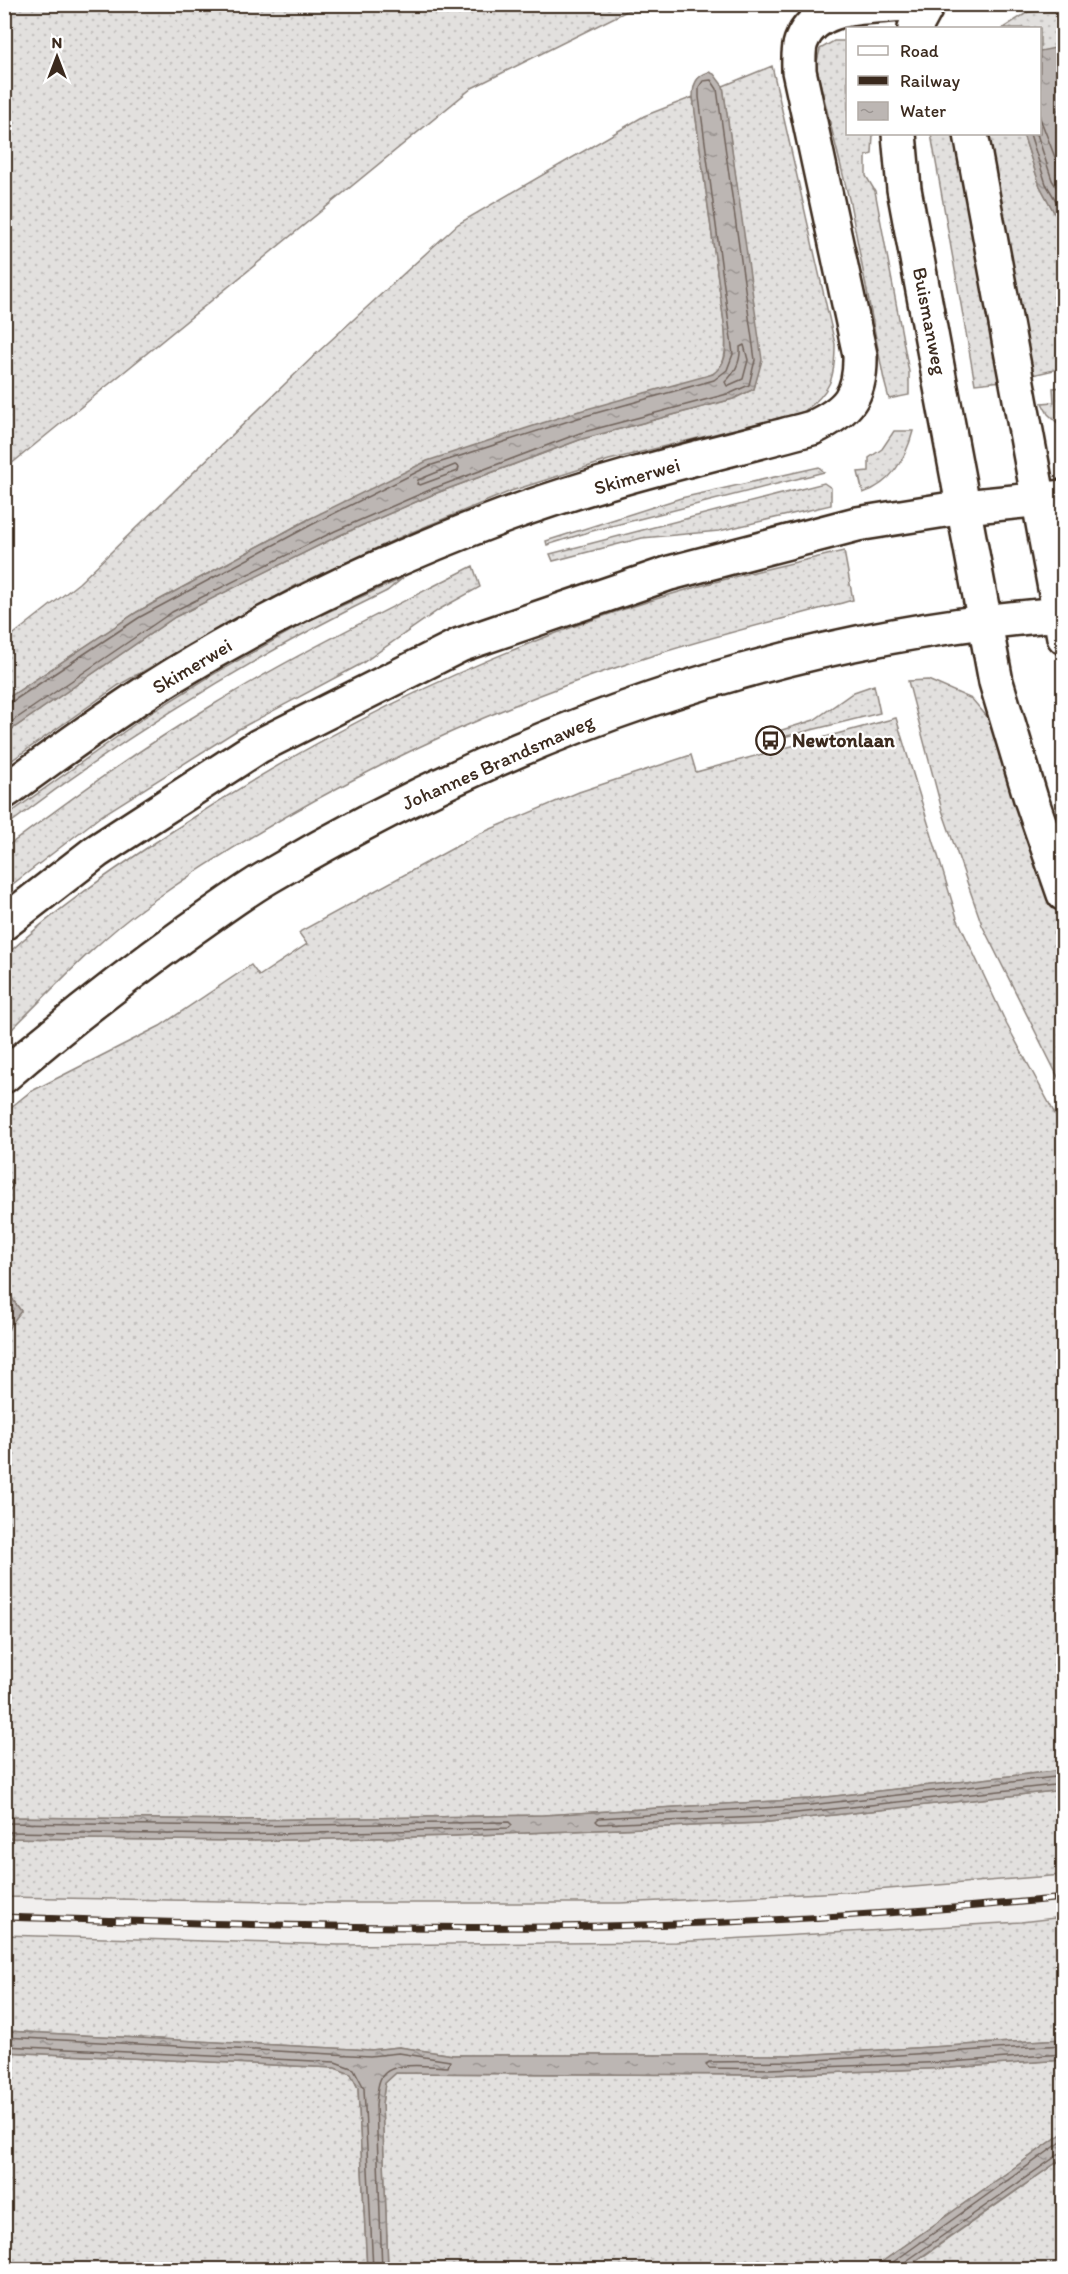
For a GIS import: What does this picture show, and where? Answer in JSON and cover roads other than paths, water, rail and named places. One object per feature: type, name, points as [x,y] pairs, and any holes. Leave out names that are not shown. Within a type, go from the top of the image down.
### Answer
[{"type":"street","name":"Skimerwei","points":[[4,792],[172,676],[252,631],[336,589],[508,515],[657,469],[812,428],[836,417],[847,407],[861,376],[860,355],[798,71],[800,43],[813,23],[830,12],[902,4]]},
{"type":"street","points":[[916,27],[930,4],[942,27]]},
{"type":"street","name":"Buismanweg","points":[[899,135],[904,189],[984,623]]},
{"type":"street","points":[[971,135],[1050,498],[1062,622]]},
{"type":"street","points":[[4,923],[97,851],[259,746],[460,645],[670,573],[857,524],[964,507],[1050,498]]},
{"type":"street","name":"Johannes Brandsmaweg","points":[[4,1076],[56,1031],[135,969],[267,878],[355,827],[504,754],[603,715],[707,681],[885,637],[984,623],[1062,622]]},
{"type":"street","points":[[984,623],[1005,720],[1064,894]]},
{"type":"water","points":[[1064,49],[1063,229],[1040,186],[1023,135],[1041,135],[1041,51]]},
{"type":"water","points":[[709,72],[714,74],[723,86],[762,360],[754,389],[733,399],[582,439],[434,494],[338,536],[175,617],[5,734],[5,700],[137,612],[309,519],[427,461],[576,412],[713,374],[724,359],[725,330],[693,97],[696,81]]},
{"type":"water","points":[[5,1289],[21,1311],[5,1333]]},
{"type":"water","points":[[1063,1770],[1063,1790],[760,1823],[453,1836],[242,1841],[5,1838],[5,1817],[240,1820],[544,1815],[809,1799]]},
{"type":"water","points":[[5,2031],[371,2050],[399,2047],[453,2055],[800,2055],[1063,2039],[1064,2060],[949,2068],[770,2075],[396,2073],[385,2083],[382,2104],[388,2269],[367,2270],[358,2088],[351,2074],[335,2068],[5,2052]]},
{"type":"water","points":[[1063,2133],[1063,2158],[904,2269],[872,2269]]},
{"type":"railway","points":[[4,1917],[344,1926],[612,1926],[806,1918],[1064,1898]]},
{"type":"place","name":"Newtonlaan","points":[[771,740]]}]
